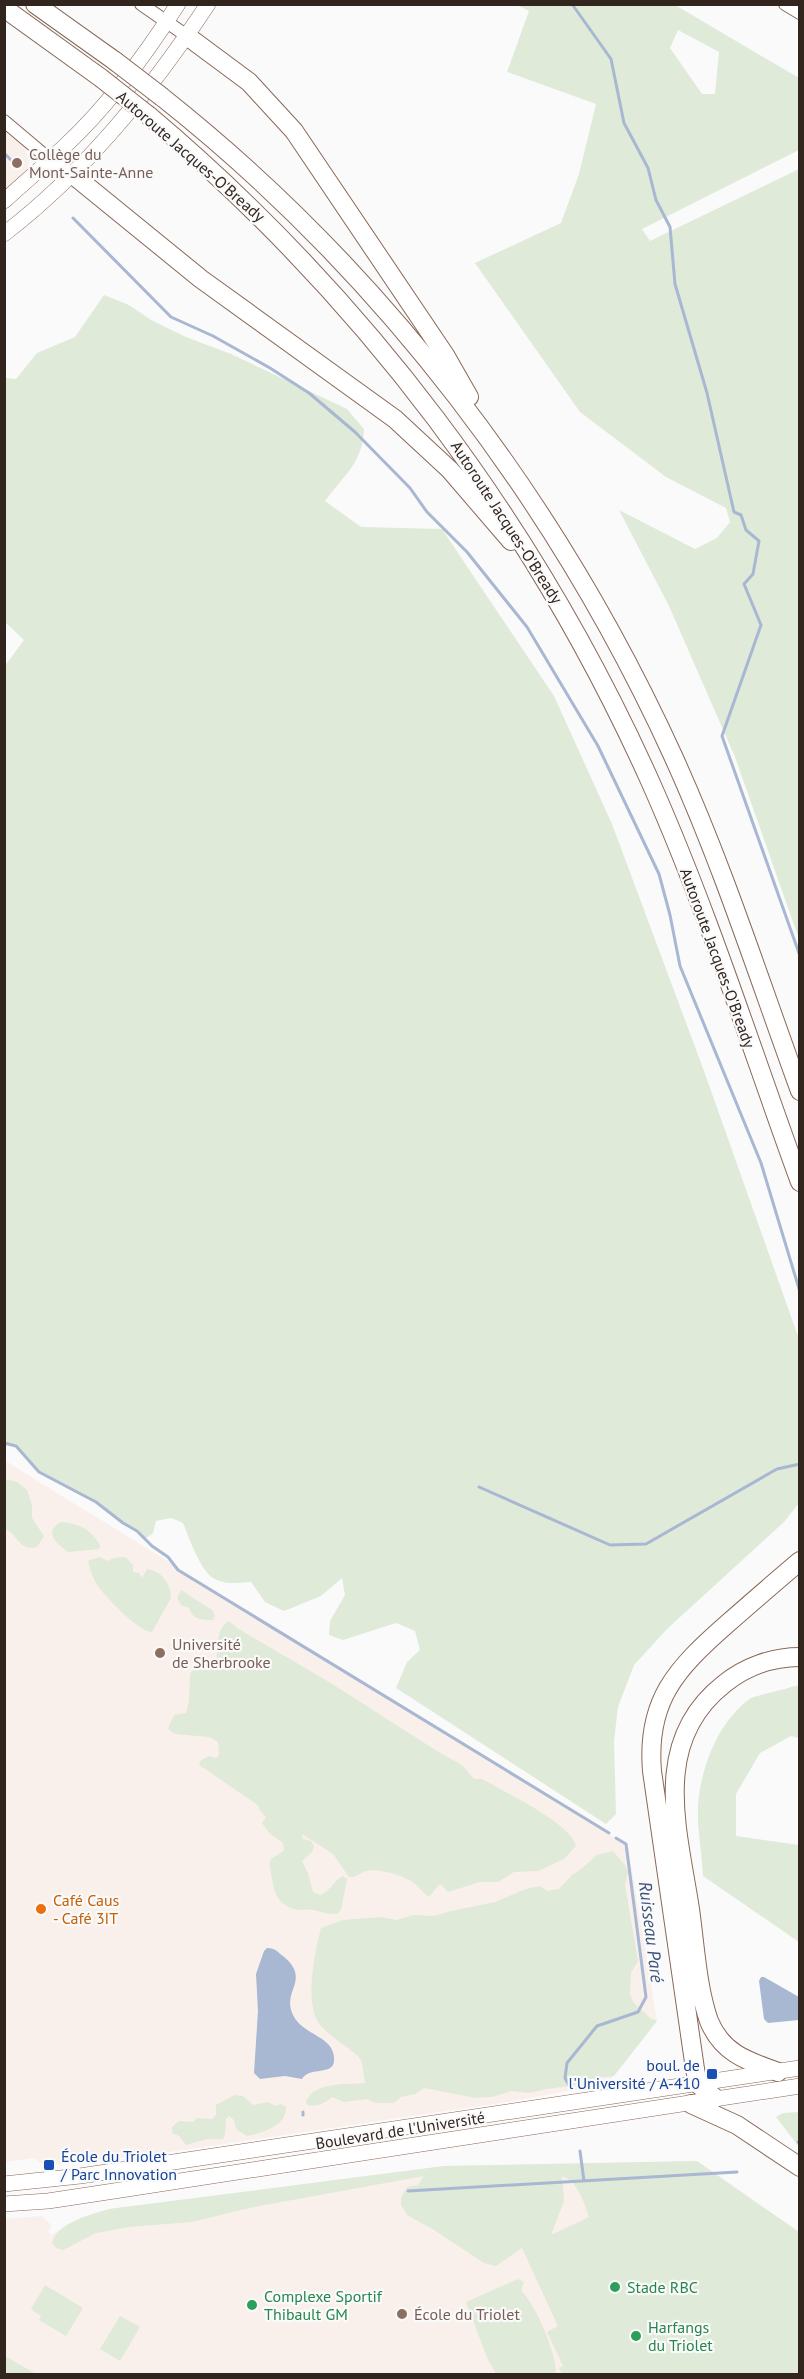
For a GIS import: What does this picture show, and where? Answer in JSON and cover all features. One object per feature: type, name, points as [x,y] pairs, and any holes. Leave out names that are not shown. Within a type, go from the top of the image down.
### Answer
[{"type":"highway","name":"Autoroute Jacques-O'Bready","points":[[34,4],[162,97],[263,185],[350,271],[432,365],[510,469],[594,602],[660,729],[708,839],[800,1091]]},
{"type":"highway","name":"Autoroute Jacques-O'Bready","points":[[4,8],[148,115],[260,216],[368,332],[422,398],[474,468],[552,590],[609,694],[661,807],[800,1182]]},
{"type":"highway","points":[[187,36],[255,88],[298,138],[445,356],[510,469]]},
{"type":"highway","points":[[72,174],[201,279],[375,404],[419,440],[465,486],[552,590]]},
{"type":"highway","points":[[715,2098],[698,2084],[652,1771],[653,1722],[666,1690],[683,1665],[800,1561]]},
{"type":"highway","points":[[778,2072],[730,2052],[720,2041],[709,2021],[678,1828],[675,1776],[679,1749],[687,1729],[698,1710],[713,1694],[735,1676],[754,1666],[775,1660],[800,1657]]},
{"type":"highway","points":[[691,2104],[745,2130],[800,2167]]},
{"type":"main road","points":[[4,201],[66,145],[112,93],[178,4]]},
{"type":"main road","points":[[4,234],[72,174],[137,103],[187,36],[207,4]]},
{"type":"main road","name":"Boulevard de l'Université","points":[[4,2184],[80,2176],[800,2068]]},
{"type":"main road","name":"Boulevard de l'Université","points":[[4,2204],[48,2201],[800,2086]]},
{"type":"street","points":[[141,4],[187,36]]},
{"type":"street","points":[[785,4],[800,13]]},
{"type":"street","points":[[4,121],[72,174]]},
{"type":"shaded area","name":"Collège du Mont-Sainte-Anne","points":[[4,131],[25,148],[30,160],[27,170],[4,191]]},
{"type":"shaded area","name":"Université de Sherbrooke","points":[[4,1460],[628,1846],[657,2021],[608,2083],[520,2100],[156,2154],[60,2164],[54,2164],[54,2161],[50,2161],[50,2164],[41,2163],[33,2158],[5,2162]]},
{"type":"shaded area","name":"École du Triolet","points":[[697,2161],[799,2232],[799,2374],[5,2374],[5,2219],[42,2216],[52,2226],[48,2231],[51,2235],[72,2222],[109,2209],[444,2166]]},
{"type":"green space","points":[[517,5],[675,5],[799,78],[799,150],[642,229],[650,241],[799,169],[799,939],[735,757],[669,606],[619,510],[695,549],[717,538],[730,522],[726,508],[666,477],[580,412],[475,263],[561,223],[579,174],[596,104],[507,72],[529,11]],"holes":[[[678,30],[719,52],[715,94],[702,94],[670,48]]]},
{"type":"green space","points":[[104,295],[129,305],[151,320],[186,337],[231,354],[347,409],[364,429],[363,441],[351,468],[325,501],[361,527],[442,529],[554,696],[612,824],[704,1071],[799,1339],[799,1503],[784,1522],[667,1629],[634,1665],[618,1707],[614,1741],[616,1814],[606,1824],[396,1688],[407,1662],[420,1650],[415,1631],[396,1623],[343,1640],[329,1635],[330,1621],[345,1595],[342,1578],[321,1596],[284,1611],[265,1602],[251,1582],[222,1582],[208,1574],[195,1553],[183,1523],[171,1518],[156,1521],[153,1533],[145,1539],[96,1502],[39,1472],[16,1446],[5,1443],[4,667],[24,640],[5,622],[5,378],[16,379],[37,353],[75,337]]},
{"type":"green space","points":[[4,1479],[17,1482],[27,1490],[32,1505],[32,1518],[44,1536],[37,1547],[22,1545],[5,1529]]},
{"type":"green space","points":[[61,1522],[79,1526],[89,1532],[97,1540],[99,1549],[68,1552],[56,1542],[52,1534],[55,1526]]},
{"type":"green space","points":[[100,1557],[107,1561],[125,1557],[133,1565],[133,1572],[139,1573],[142,1578],[147,1569],[157,1572],[164,1579],[169,1587],[171,1598],[152,1632],[146,1631],[131,1620],[100,1589],[92,1575],[88,1561]]},
{"type":"green space","points":[[181,1590],[212,1610],[215,1615],[213,1620],[198,1618],[189,1608],[181,1605],[177,1598]]},
{"type":"green space","points":[[229,1621],[462,1765],[474,1779],[482,1779],[550,1818],[571,1837],[576,1846],[564,1859],[538,1871],[514,1872],[498,1882],[480,1882],[448,1892],[442,1885],[439,1885],[429,1897],[411,1881],[392,1873],[371,1870],[349,1877],[333,1854],[302,1834],[303,1839],[311,1841],[314,1846],[312,1852],[302,1861],[313,1892],[320,1895],[343,1876],[347,1879],[341,1910],[337,1914],[288,1907],[277,1896],[270,1863],[272,1858],[284,1850],[283,1843],[269,1833],[262,1823],[266,1817],[258,1805],[199,1765],[201,1760],[209,1756],[216,1758],[219,1755],[218,1742],[209,1737],[175,1734],[168,1728],[174,1715],[186,1713],[190,1674],[196,1668],[216,1662],[221,1629]]},
{"type":"green space","points":[[799,1686],[799,1738],[791,1736],[760,1753],[736,1794],[736,1836],[799,1845],[799,1942],[703,1876],[698,1815],[702,1777],[713,1747],[729,1719],[751,1698]]},
{"type":"green space","points":[[613,1851],[628,1872],[625,1885],[638,1961],[631,1973],[630,1994],[633,2002],[650,2018],[657,2021],[614,2076],[595,2078],[584,2084],[529,2093],[512,2091],[492,2097],[475,2098],[424,2088],[415,2094],[401,2097],[394,2103],[376,2103],[367,2099],[344,2102],[332,2097],[321,2104],[308,2105],[306,2102],[310,2095],[323,2087],[365,2083],[362,2062],[358,2056],[325,2030],[316,2017],[312,1978],[321,1928],[343,1920],[381,1917],[396,1920],[413,1915],[434,1916],[495,1902],[526,1889],[540,1886],[547,1891],[559,1889],[597,1855]]},
{"type":"green space","points":[[235,2095],[243,2096],[253,2105],[268,2102],[275,2106],[281,2104],[286,2107],[285,2114],[272,2128],[247,2136],[236,2129],[234,2120],[229,2116],[226,2119],[223,2139],[208,2139],[186,2145],[179,2136],[172,2133],[172,2127],[179,2121],[193,2122],[197,2118],[212,2119],[216,2115],[216,2105]]},
{"type":"green space","points":[[800,2112],[799,2147],[776,2117],[783,2113]]},
{"type":"green space","points":[[697,2161],[799,2232],[799,2374],[562,2374],[559,2368],[563,2366],[547,2332],[558,2326],[522,2248],[496,2266],[484,2263],[407,2215],[401,2205],[401,2198],[407,2187],[418,2185],[424,2176],[254,2207],[191,2222],[129,2227],[96,2233],[63,2250],[56,2248],[52,2243],[55,2236],[68,2225],[109,2209],[444,2166]],"holes":[[[562,2176],[568,2179],[580,2193],[589,2217],[551,2235],[564,2201]]]},
{"type":"green space","points":[[518,2279],[524,2282],[521,2290],[533,2307],[544,2330],[553,2354],[556,2374],[496,2374],[488,2360],[466,2302]]},
{"type":"green space","points":[[45,2285],[83,2308],[66,2336],[39,2320],[41,2316],[31,2309]]},
{"type":"green space","points":[[120,2316],[140,2327],[120,2361],[100,2349]]},
{"type":"green space","points":[[5,2356],[36,2374],[5,2374]]},
{"type":"water","points":[[267,1948],[283,1956],[295,1972],[296,1979],[290,1999],[293,2015],[304,2028],[325,2041],[333,2053],[333,2066],[310,2073],[302,2079],[285,2076],[260,2079],[254,2073],[258,2011],[256,1974]]},
{"type":"water","points":[[761,1977],[799,1997],[799,2020],[768,2023],[764,2019],[759,1981]]},
{"type":"waterway","points":[[572,4],[611,59],[624,123],[648,168],[656,200],[670,227],[675,284],[707,393],[734,512],[741,515],[746,530],[759,541],[753,574],[744,584],[761,625],[722,736],[800,956]]},
{"type":"waterway","points":[[4,153],[12,161]]},
{"type":"waterway","points":[[73,218],[171,317],[213,336],[270,368],[309,393],[355,432],[410,488],[427,512],[467,552],[527,627],[598,746],[659,874],[680,966],[761,1163],[800,1292]]},
{"type":"waterway","points":[[4,1443],[16,1446],[39,1472],[96,1502],[137,1531],[152,1546],[168,1557],[178,1570],[609,1833]]},
{"type":"waterway","points":[[479,1487],[610,1545],[646,1544],[777,1469],[800,1464]]},
{"type":"waterway","name":"Ruisseau Paré","points":[[571,2089],[565,2078],[567,2063],[597,2026],[638,2012],[646,1997],[626,1844],[616,1838]]},
{"type":"waterway","name":"Ruisseau Paré","points":[[580,2151],[584,2181]]},
{"type":"waterway","name":"Ruisseau Paré","points":[[408,2191],[737,2172]]},
{"type":"place","name":"Collège du Mont-Sainte-Anne","points":[[17,163]]},
{"type":"place","name":"Université de Sherbrooke","points":[[160,1653]]},
{"type":"place","name":"Café Caus - Café 3IT","points":[[41,1909]]},
{"type":"place","name":"boul. de l'Université / A-410","points":[[712,2074]]},
{"type":"place","name":"École du Triolet / Parc Innovation","points":[[49,2165]]},
{"type":"place","name":"Stade RBC","points":[[615,2287]]},
{"type":"place","name":"Complexe Sportif Thibault GM","points":[[252,2305]]},
{"type":"place","name":"École du Triolet","points":[[402,2314]]},
{"type":"place","name":"Harfangs du Triolet","points":[[636,2336]]}]
